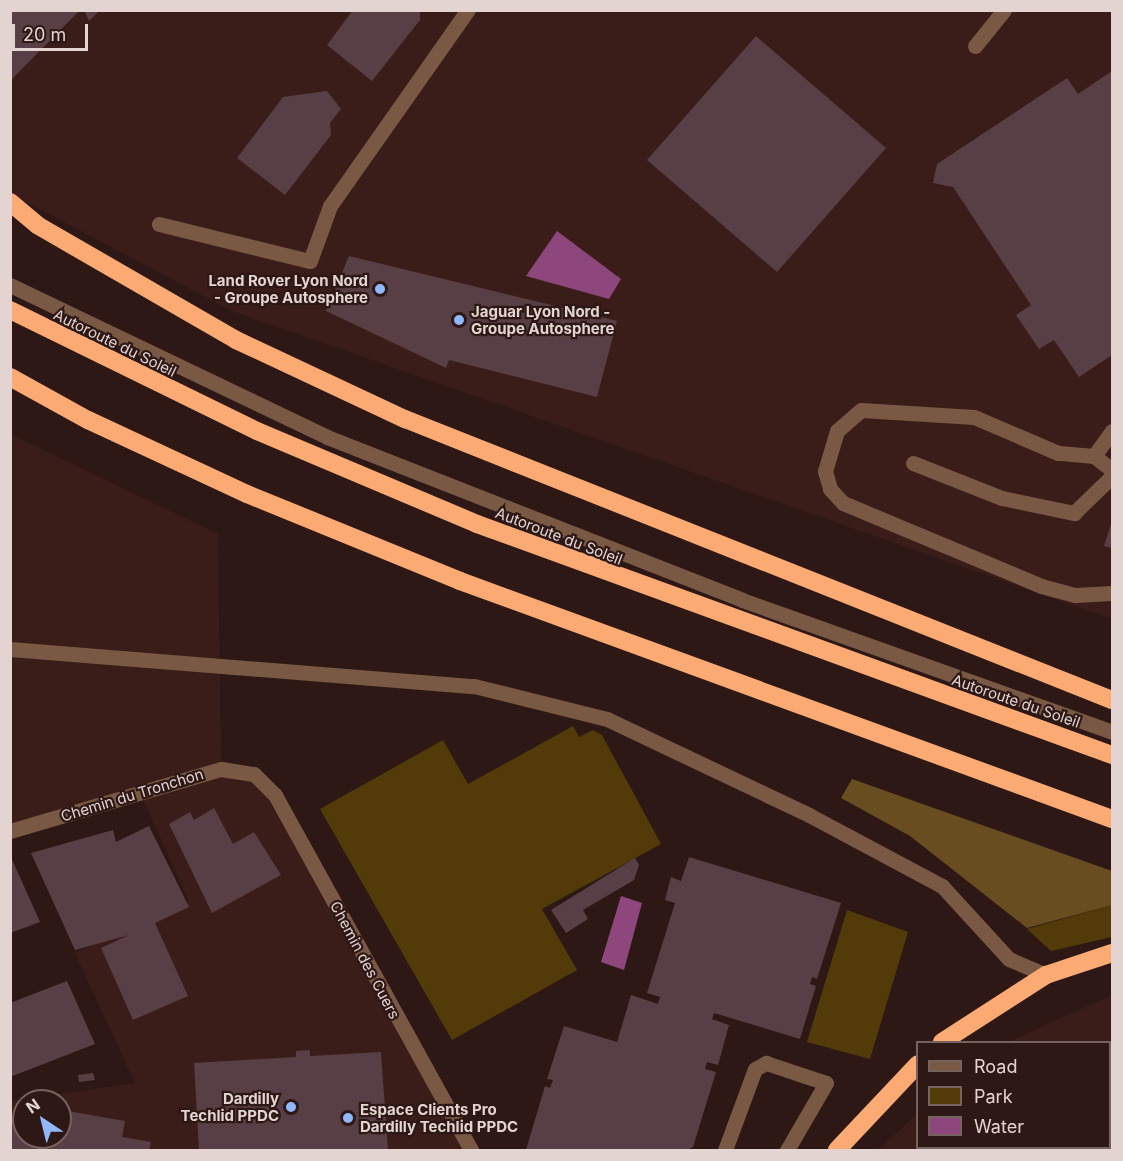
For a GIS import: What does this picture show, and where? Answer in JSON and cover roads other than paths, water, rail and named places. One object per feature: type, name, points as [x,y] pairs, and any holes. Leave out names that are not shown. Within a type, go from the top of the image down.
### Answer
[{"type":"highway","points":[[10,202],[37,225],[236,340],[405,419],[1113,700]]},
{"type":"highway","name":"Autoroute du Soleil","points":[[10,310],[257,431],[477,524],[1113,754]]},
{"type":"highway","points":[[10,377],[88,420],[247,494],[460,581],[1113,819]]},
{"type":"highway","points":[[944,1041],[1046,975],[1113,953]]},
{"type":"highway","points":[[837,1150],[916,1066]]},
{"type":"street","points":[[159,224],[310,261],[330,206],[468,10]]},
{"type":"street","points":[[975,46],[1005,10]]},
{"type":"street","points":[[10,285],[338,442],[742,600],[1113,732]]},
{"type":"street","points":[[1113,470],[1094,456],[1058,453],[974,417],[861,410],[837,431],[825,471],[830,489],[843,503],[1041,586],[1076,595],[1113,593]]},
{"type":"street","points":[[1094,456],[1113,431]]},
{"type":"street","points":[[913,463],[1002,498],[1074,513],[1113,476]]},
{"type":"street","points":[[10,649],[474,686],[607,719],[809,815],[942,886],[1009,959],[1046,975]]},
{"type":"street","name":"Chemin du Tronchon","points":[[10,831],[220,769],[254,774]]},
{"type":"street","name":"Chemin des Cuers","points":[[254,774],[275,795],[399,1024],[471,1150]]},
{"type":"street","points":[[725,1150],[759,1065],[826,1083],[787,1150]]},
{"type":"water","points":[[557,231],[621,279],[609,299],[526,276]]},
{"type":"water","points":[[621,896],[642,903],[624,970],[601,962]]},
{"type":"place","name":"Land Rover Lyon Nord - Groupe Autosphere","points":[[380,289]]},
{"type":"place","name":"Jaguar Lyon Nord - Groupe Autosphere","points":[[459,320]]},
{"type":"place","name":"Dardilly Techlid PPDC","points":[[291,1107]]},
{"type":"place","name":"Espace Clients Pro Dardilly Techlid PPDC","points":[[348,1118]]}]
